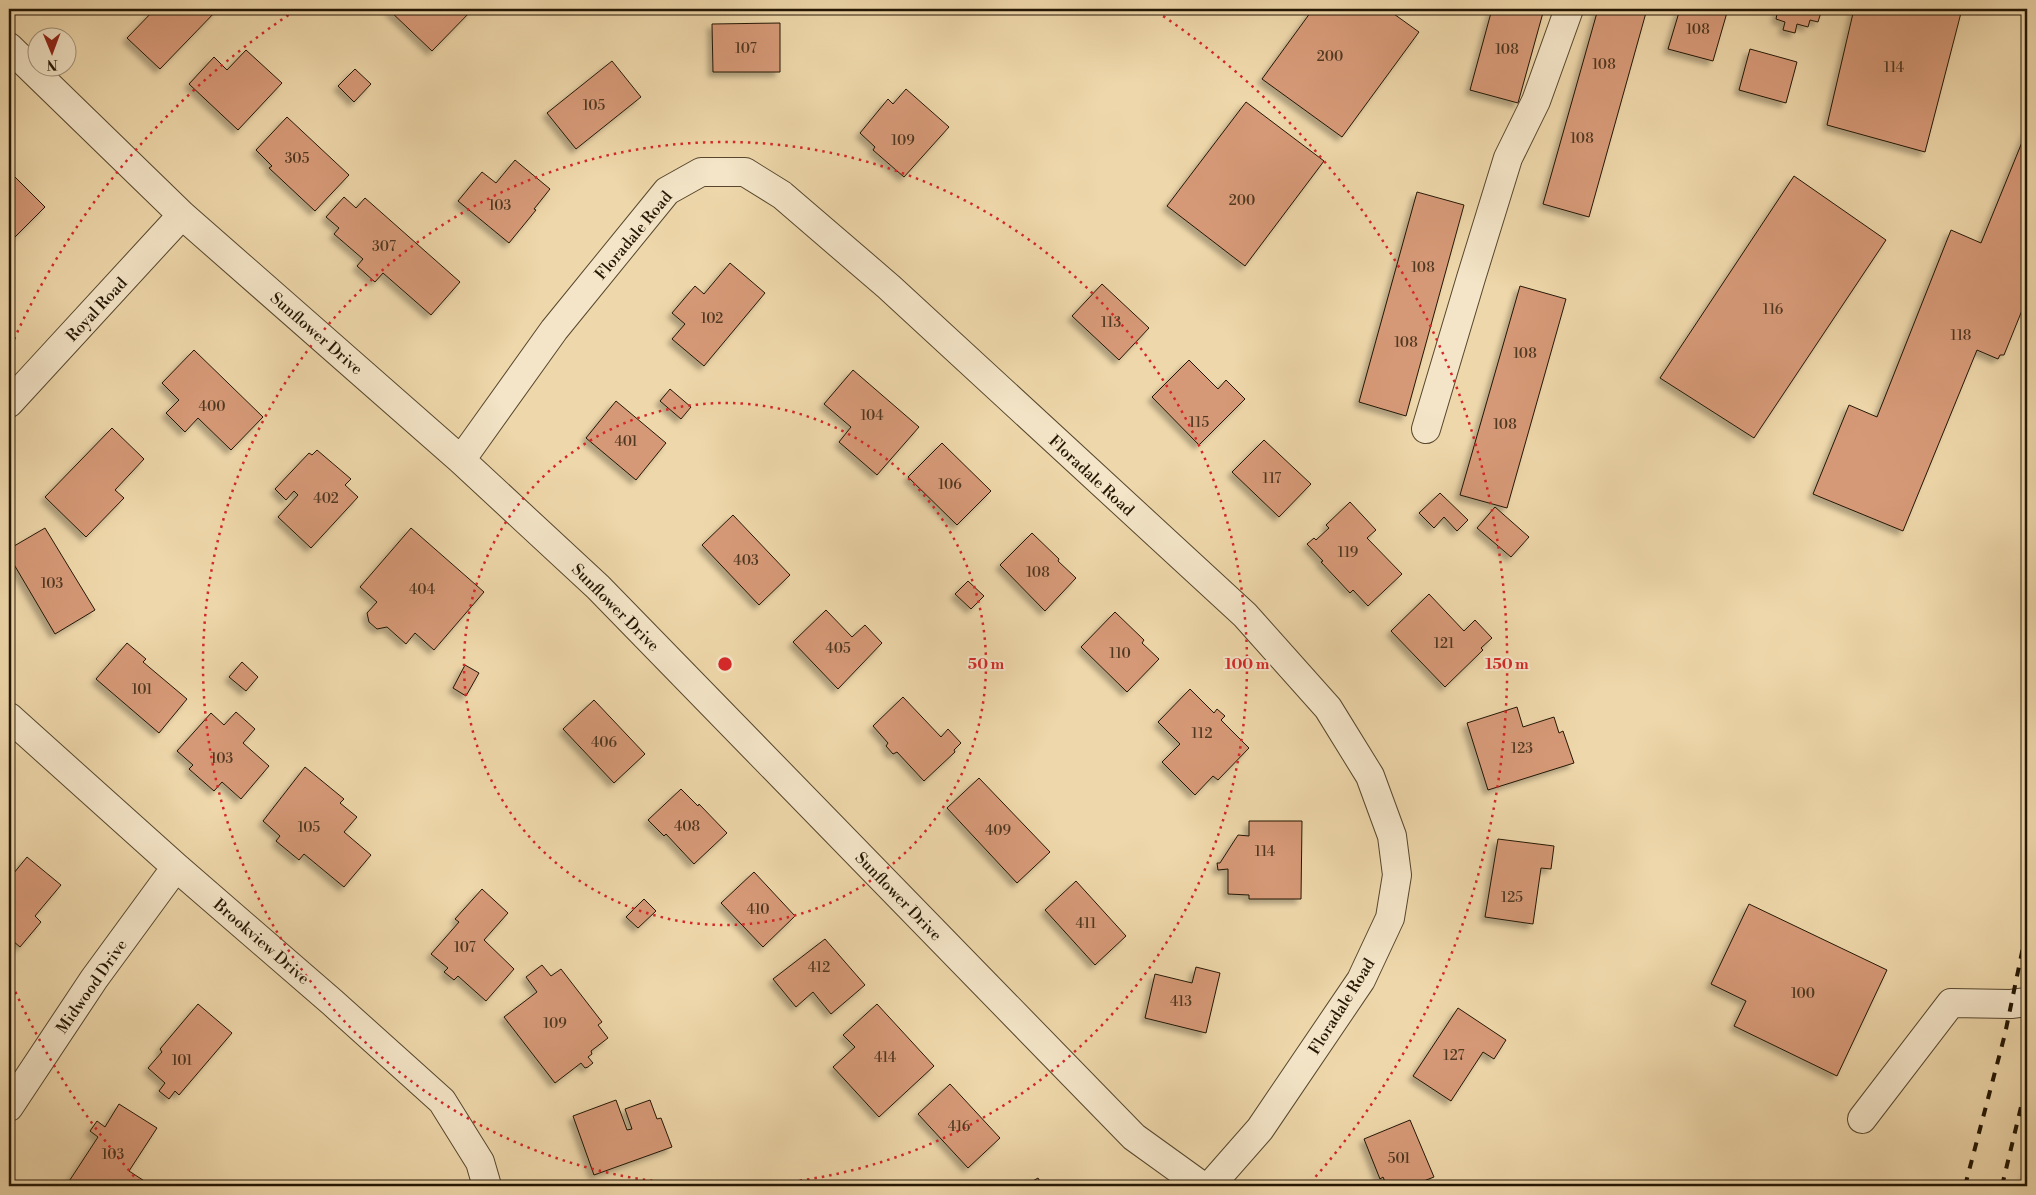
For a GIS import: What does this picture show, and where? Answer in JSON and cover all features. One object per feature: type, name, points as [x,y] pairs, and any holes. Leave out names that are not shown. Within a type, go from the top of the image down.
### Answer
[{"type":"street","points":[[1426,429],[1470,278],[1508,158],[1536,101],[1569,9]]},
{"type":"street","name":"Sunflower Drive","points":[[9,47],[182,216],[460,460],[598,587],[1134,1137],[1202,1186]]},
{"type":"street","name":"Floradale Road","points":[[460,460],[554,330],[667,191],[701,172],[745,172],[782,195],[889,287],[1245,615],[1328,708],[1370,776],[1392,836],[1397,875],[1390,918],[1360,980],[1260,1129],[1210,1186]]},
{"type":"street","name":"Royal Road","points":[[9,403],[182,216]]},
{"type":"street","name":"Brookview Drive","points":[[9,717],[442,1101],[480,1162],[487,1186]]},
{"type":"street","name":"Midwood Drive","points":[[9,1107],[94,978],[176,867]]},
{"type":"street","points":[[1862,1119],[1951,1004],[2011,1004],[2027,1002]]},
{"type":"building","points":[[155,9],[218,9],[160,69],[127,38]]},
{"type":"building","points":[[388,9],[473,9],[432,51]]},
{"type":"building","points":[[1313,9],[1387,9],[1419,32],[1342,137],[1262,79]]},
{"type":"building","points":[[1492,9],[1544,9],[1518,103],[1470,90]]},
{"type":"building","points":[[1598,9],[1647,9],[1589,217],[1543,204]]},
{"type":"building","points":[[1680,9],[1728,9],[1713,61],[1668,49]]},
{"type":"building","points":[[1778,9],[1822,9],[1818,22],[1810,20],[1808,27],[1797,24],[1795,33],[1783,30],[1785,22],[1776,19]]},
{"type":"building","points":[[1854,9],[1962,9],[1925,152],[1827,125]]},
{"type":"building","points":[[780,23],[780,72],[713,72],[712,24]]},
{"type":"building","points":[[1750,49],[1797,62],[1786,103],[1739,90]]},
{"type":"building","points":[[246,50],[282,83],[238,130],[189,84],[214,57],[227,70]]},
{"type":"building","points":[[612,61],[641,97],[576,149],[547,113]]},
{"type":"building","points":[[355,69],[371,84],[354,102],[338,86]]},
{"type":"building","points":[[906,89],[949,127],[904,177],[873,150],[875,147],[860,133],[888,99],[893,104]]},
{"type":"building","points":[[1246,102],[1324,161],[1245,266],[1167,206]]},
{"type":"building","points":[[287,117],[349,175],[315,211],[269,168],[272,166],[256,150]]},
{"type":"building","points":[[2027,130],[2027,298],[2004,355],[2000,355],[1998,359],[1977,350],[1903,531],[1813,494],[1849,405],[1877,417],[1951,230],[1981,243]]},
{"type":"building","points":[[515,160],[550,189],[534,209],[536,210],[509,243],[458,201],[482,172],[496,183]]},
{"type":"building","points":[[9,171],[45,207],[13,239],[9,235]]},
{"type":"building","points":[[1794,176],[1886,240],[1754,438],[1660,378]]},
{"type":"building","points":[[1417,192],[1464,205],[1406,416],[1359,402]]},
{"type":"building","points":[[344,197],[356,208],[365,198],[460,282],[431,315],[383,273],[375,282],[357,266],[363,259],[334,234],[339,228],[326,217]]},
{"type":"building","points":[[730,263],[765,293],[704,366],[672,339],[685,324],[672,313],[695,286],[704,294]]},
{"type":"building","points":[[1102,284],[1149,328],[1119,360],[1072,316]]},
{"type":"building","points":[[1520,286],[1566,299],[1507,508],[1460,495]]},
{"type":"building","points":[[194,350],[263,417],[231,450],[198,418],[185,432],[166,413],[179,400],[162,383]]},
{"type":"building","points":[[1189,360],[1218,389],[1226,380],[1245,399],[1199,445],[1152,397]]},
{"type":"building","points":[[853,370],[919,427],[877,475],[839,442],[851,427],[824,404]]},
{"type":"building","points":[[670,389],[691,407],[681,419],[660,401]]},
{"type":"building","points":[[616,401],[666,443],[636,480],[586,438]]},
{"type":"building","points":[[112,428],[144,459],[115,490],[124,498],[86,537],[45,497]]},
{"type":"building","points":[[1264,440],[1311,484],[1279,517],[1232,472]]},
{"type":"building","points":[[942,443],[991,491],[957,525],[908,477]]},
{"type":"building","points":[[317,450],[351,479],[345,485],[358,497],[311,548],[278,517],[298,495],[294,491],[286,500],[275,489],[309,453],[312,455]]},
{"type":"building","points":[[1440,493],[1468,520],[1457,531],[1444,517],[1434,528],[1419,513]]},
{"type":"building","points":[[1350,502],[1376,530],[1367,538],[1402,574],[1368,606],[1353,590],[1350,593],[1307,544],[1314,538],[1316,540],[1329,528],[1326,525]]},
{"type":"building","points":[[1495,507],[1529,537],[1511,557],[1477,528]]},
{"type":"building","points":[[733,515],[790,575],[759,605],[702,545]]},
{"type":"building","points":[[45,528],[95,610],[55,634],[9,556],[9,549]]},
{"type":"building","points":[[411,528],[484,592],[434,650],[415,633],[406,644],[387,627],[377,629],[369,622],[367,613],[377,602],[360,587]]},
{"type":"building","points":[[1032,533],[1076,578],[1045,611],[1000,565]]},
{"type":"building","points":[[968,581],[984,596],[971,609],[955,594]]},
{"type":"building","points":[[1429,594],[1464,631],[1475,620],[1492,638],[1481,648],[1483,650],[1445,687],[1391,631]]},
{"type":"building","points":[[826,610],[852,637],[865,625],[882,643],[838,689],[793,642]]},
{"type":"building","points":[[1115,612],[1144,640],[1142,643],[1159,659],[1127,692],[1081,647]]},
{"type":"building","points":[[127,643],[146,659],[143,662],[187,699],[159,733],[96,679]]},
{"type":"building","points":[[242,662],[258,677],[246,691],[229,677]]},
{"type":"building","points":[[465,665],[479,673],[466,696],[453,688]]},
{"type":"building","points":[[1190,689],[1214,713],[1217,709],[1225,716],[1221,720],[1249,748],[1218,780],[1213,776],[1195,795],[1162,762],[1180,744],[1158,722]]},
{"type":"building","points":[[903,697],[941,737],[948,729],[961,743],[954,750],[955,752],[924,781],[897,752],[893,754],[886,746],[888,743],[873,726]]},
{"type":"building","points":[[594,700],[645,754],[614,783],[563,729]]},
{"type":"building","points":[[1517,707],[1523,727],[1554,717],[1559,733],[1563,731],[1574,763],[1488,790],[1467,723]]},
{"type":"building","points":[[236,712],[255,729],[243,743],[269,766],[241,799],[222,782],[214,791],[189,769],[193,765],[177,751],[211,713],[224,725]]},
{"type":"building","points":[[305,767],[344,799],[340,803],[357,817],[344,832],[371,855],[344,887],[304,854],[299,860],[276,841],[280,836],[263,821]]},
{"type":"building","points":[[979,778],[1050,852],[1017,883],[947,808]]},
{"type":"building","points":[[681,789],[698,806],[699,804],[727,833],[694,864],[666,834],[664,836],[648,820]]},
{"type":"building","points":[[1249,821],[1302,821],[1301,899],[1249,899],[1249,895],[1228,894],[1228,869],[1218,870],[1217,863],[1220,863],[1238,835],[1249,836]]},
{"type":"building","points":[[1498,839],[1554,846],[1551,869],[1541,868],[1533,924],[1485,917]]},
{"type":"building","points":[[27,857],[61,885],[35,916],[41,922],[20,947],[13,941],[9,946],[9,879]]},
{"type":"building","points":[[754,872],[795,916],[763,947],[721,903]]},
{"type":"building","points":[[1076,881],[1126,936],[1095,965],[1045,910]]},
{"type":"building","points":[[482,889],[508,913],[484,940],[514,969],[486,1001],[458,976],[454,980],[444,972],[448,968],[431,954],[459,922],[455,919]]},
{"type":"building","points":[[644,899],[656,911],[638,928],[626,917]]},
{"type":"building","points":[[1749,904],[1887,970],[1837,1076],[1734,1026],[1746,1001],[1711,984]]},
{"type":"building","points":[[825,939],[865,985],[831,1014],[813,992],[796,1007],[773,979]]},
{"type":"building","points":[[542,965],[551,976],[561,969],[602,1022],[598,1025],[608,1038],[591,1051],[592,1054],[588,1057],[593,1063],[585,1068],[581,1063],[555,1083],[504,1017],[537,992],[526,977]]},
{"type":"building","points":[[1196,967],[1220,973],[1206,1033],[1145,1018],[1155,974],[1192,983]]},
{"type":"building","points":[[198,1004],[232,1033],[179,1095],[175,1091],[169,1099],[159,1091],[165,1083],[148,1068],[162,1052],[160,1049]]},
{"type":"building","points":[[877,1004],[934,1066],[879,1117],[833,1067],[855,1047],[843,1035]]},
{"type":"building","points":[[1458,1008],[1506,1040],[1494,1059],[1483,1052],[1451,1101],[1413,1076]]},
{"type":"building","points":[[950,1084],[1000,1138],[968,1168],[918,1114]]},
{"type":"building","points":[[616,1100],[627,1130],[632,1129],[625,1109],[650,1100],[657,1119],[661,1118],[672,1147],[594,1175],[573,1116]]},
{"type":"building","points":[[119,1104],[157,1128],[129,1171],[149,1184],[148,1186],[66,1186],[98,1137],[90,1131],[97,1121],[105,1127]]},
{"type":"building","points":[[1410,1120],[1434,1177],[1411,1186],[1387,1186],[1383,1177],[1380,1179],[1364,1139]]},
{"type":"building","points":[[2027,1170],[2027,1186],[2023,1186]]},
{"type":"building","points":[[1038,1178],[1043,1186],[1024,1186]]},
{"type":"railway","points":[[1965,1186],[2005,1034],[2027,928]]},
{"type":"railway","points":[[2002,1186],[2027,1082]]}]
